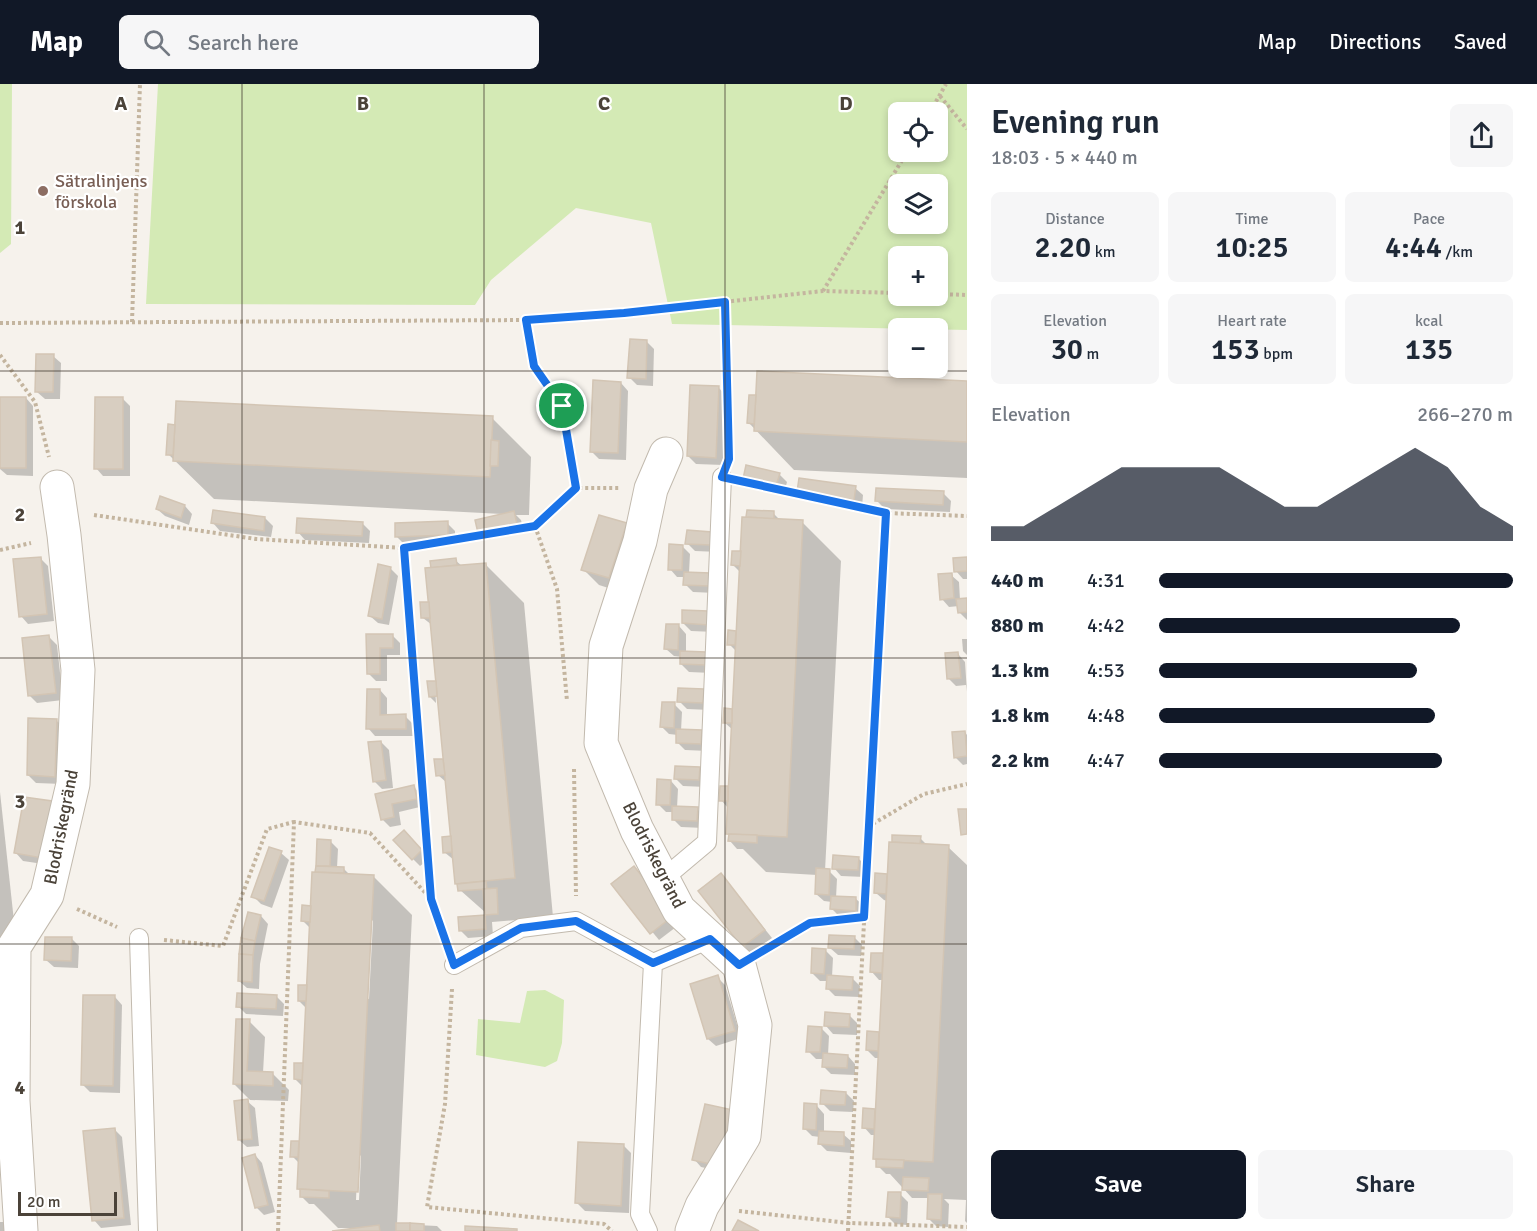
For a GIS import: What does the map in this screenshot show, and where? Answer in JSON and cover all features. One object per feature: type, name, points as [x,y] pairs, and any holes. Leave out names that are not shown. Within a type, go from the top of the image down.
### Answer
[{"type":"street","name":"Blodriskegränd","points":[[666,454],[651,489],[640,541],[606,646],[601,743],[637,830],[679,910],[739,965]]},
{"type":"street","name":"Blodriskegränd","points":[[21,1231],[13,1101],[14,946],[47,894],[73,784],[78,670],[57,486]]},
{"type":"street","points":[[697,1219],[744,1136],[755,1025],[739,965]]},
{"type":"lane","points":[[663,879],[707,842],[722,477]]},
{"type":"lane","points":[[454,965],[521,928],[576,921],[653,963]]},
{"type":"lane","points":[[139,938],[148,1231]]},
{"type":"lane","points":[[653,963],[710,939]]},
{"type":"lane","points":[[648,1231],[640,1214],[653,963]]},
{"type":"path","points":[[132,322],[140,84]]},
{"type":"path","points":[[936,102],[946,84]]},
{"type":"path","points":[[940,96],[967,129]]},
{"type":"path","points":[[823,291],[901,162]]},
{"type":"path","points":[[0,323],[526,320],[624,313],[823,291],[888,293]]},
{"type":"path","points":[[948,294],[967,295]]},
{"type":"path","points":[[725,302],[729,459],[722,477],[886,513],[967,516]]},
{"type":"path","points":[[526,320],[534,366],[562,406],[576,488]]},
{"type":"path","points":[[0,355],[35,402],[57,486]]},
{"type":"path","points":[[64,535],[90,514],[256,539],[404,548],[535,526],[576,488],[651,489]]},
{"type":"path","points":[[848,1231],[886,513]]},
{"type":"path","points":[[404,548],[431,899],[454,965],[445,1104],[427,1207],[604,1224],[612,1231]]},
{"type":"path","points":[[869,826],[924,794],[967,784]]},
{"type":"path","points":[[47,894],[139,938],[223,946],[267,829],[294,822],[370,833],[431,899]]},
{"type":"path","points":[[278,1231],[294,822]]},
{"type":"path","points":[[739,965],[810,923],[864,917]]},
{"type":"path","points":[[697,1219],[967,1227]]},
{"type":"green space","points":[[0,84],[12,84],[11,244],[0,253]]},
{"type":"green space","points":[[158,84],[967,84],[967,330],[948,330],[948,318],[888,318],[888,328],[672,324],[651,223],[576,208],[491,280],[475,305],[146,304]]},
{"type":"green space","points":[[545,990],[564,1000],[562,1043],[557,1061],[545,1067],[476,1055],[478,1019],[520,1023],[527,991]]},
{"type":"building","points":[[630,339],[647,340],[646,379],[627,378]]},
{"type":"building","points":[[36,354],[54,354],[53,392],[35,392]]},
{"type":"building","points":[[757,371],[967,381],[967,442],[754,431]]},
{"type":"building","points":[[593,380],[621,382],[618,453],[590,452]]},
{"type":"building","points":[[690,385],[719,386],[716,458],[687,456]]},
{"type":"building","points":[[749,395],[756,395],[754,424],[747,423]]},
{"type":"building","points":[[0,397],[26,397],[26,468],[0,468]]},
{"type":"building","points":[[95,397],[123,397],[123,469],[94,469]]},
{"type":"building","points":[[176,401],[493,416],[490,477],[173,461]]},
{"type":"building","points":[[168,424],[175,425],[173,455],[166,455]]},
{"type":"building","points":[[491,440],[499,441],[498,466],[490,466]]},
{"type":"building","points":[[746,465],[780,473],[776,486],[743,479]]},
{"type":"building","points":[[799,478],[856,486],[854,500],[797,492]]},
{"type":"building","points":[[876,488],[944,491],[943,505],[875,501]]},
{"type":"building","points":[[160,496],[185,505],[181,518],[156,509]]},
{"type":"building","points":[[213,510],[265,517],[264,531],[211,523]]},
{"type":"building","points":[[747,510],[774,511],[774,519],[746,517]]},
{"type":"building","points":[[514,511],[517,524],[478,533],[475,520]]},
{"type":"building","points":[[599,515],[627,523],[609,578],[581,570]]},
{"type":"building","points":[[742,517],[803,520],[787,837],[726,834]]},
{"type":"building","points":[[297,518],[363,522],[362,536],[296,533]]},
{"type":"building","points":[[448,521],[448,535],[395,537],[395,523]]},
{"type":"building","points":[[687,530],[712,532],[711,545],[685,544]]},
{"type":"building","points":[[669,544],[683,545],[682,570],[668,570]]},
{"type":"building","points":[[732,551],[741,551],[740,566],[731,565]]},
{"type":"building","points":[[41,557],[47,614],[19,617],[13,559]]},
{"type":"building","points":[[967,557],[967,571],[954,572],[953,558]]},
{"type":"building","points":[[456,558],[457,565],[431,568],[430,561]]},
{"type":"building","points":[[486,563],[515,878],[455,884],[425,568]]},
{"type":"building","points":[[378,564],[391,567],[382,619],[368,616]]},
{"type":"building","points":[[684,572],[710,573],[709,586],[683,585]]},
{"type":"building","points":[[952,573],[954,598],[940,600],[938,574]]},
{"type":"building","points":[[967,598],[967,612],[958,613],[956,599]]},
{"type":"building","points":[[420,602],[429,602],[430,618],[421,618]]},
{"type":"building","points":[[682,610],[708,611],[708,625],[682,623]]},
{"type":"building","points":[[666,624],[679,624],[678,650],[664,649]]},
{"type":"building","points":[[728,630],[736,631],[735,645],[727,645]]},
{"type":"building","points":[[366,634],[393,634],[393,648],[380,648],[380,674],[367,674]]},
{"type":"building","points":[[49,635],[56,693],[28,696],[22,638]]},
{"type":"building","points":[[680,651],[706,652],[705,665],[680,664]]},
{"type":"building","points":[[958,652],[961,678],[947,679],[945,653]]},
{"type":"building","points":[[427,681],[436,681],[437,696],[429,697]]},
{"type":"building","points":[[678,688],[704,689],[703,703],[677,702]]},
{"type":"building","points":[[367,689],[380,689],[380,715],[406,714],[406,729],[366,729]]},
{"type":"building","points":[[662,702],[675,702],[674,728],[660,727]]},
{"type":"building","points":[[724,708],[732,709],[732,723],[723,723]]},
{"type":"building","points":[[28,718],[57,719],[55,777],[27,775]]},
{"type":"building","points":[[676,729],[702,730],[701,744],[676,743]]},
{"type":"building","points":[[965,731],[967,756],[954,758],[952,732]]},
{"type":"building","points":[[381,741],[386,780],[373,782],[368,742]]},
{"type":"building","points":[[434,759],[443,759],[445,775],[436,776]]},
{"type":"building","points":[[675,766],[700,767],[699,780],[674,779]]},
{"type":"building","points":[[657,779],[671,780],[670,805],[656,805]]},
{"type":"building","points":[[414,785],[417,799],[392,804],[394,817],[381,820],[375,794]]},
{"type":"building","points":[[720,786],[728,786],[728,801],[719,801]]},
{"type":"building","points":[[24,797],[52,801],[42,858],[14,853]]},
{"type":"building","points":[[672,806],[698,807],[697,821],[672,820]]},
{"type":"building","points":[[958,809],[967,809],[967,834],[961,835]]},
{"type":"building","points":[[404,830],[422,850],[412,860],[393,840]]},
{"type":"building","points":[[729,834],[757,835],[757,843],[728,841]]},
{"type":"building","points":[[892,835],[921,836],[920,844],[892,842]]},
{"type":"building","points":[[451,836],[452,852],[443,853],[442,837]]},
{"type":"building","points":[[317,839],[331,840],[330,866],[316,866]]},
{"type":"building","points":[[889,842],[949,845],[933,1162],[873,1159]]},
{"type":"building","points":[[269,847],[282,851],[264,901],[251,897]]},
{"type":"building","points":[[833,855],[859,857],[858,870],[832,869]]},
{"type":"building","points":[[316,866],[344,867],[344,873],[315,872]]},
{"type":"building","points":[[634,866],[673,916],[650,934],[611,884]]},
{"type":"building","points":[[816,868],[830,869],[829,895],[815,894]]},
{"type":"building","points":[[312,872],[374,875],[358,1192],[297,1189]]},
{"type":"building","points":[[721,873],[765,930],[742,947],[698,891]]},
{"type":"building","points":[[875,873],[887,874],[886,894],[874,893]]},
{"type":"building","points":[[486,881],[487,889],[458,891],[457,884]]},
{"type":"building","points":[[497,888],[498,914],[485,915],[483,889]]},
{"type":"building","points":[[831,896],[856,897],[856,911],[830,909]]},
{"type":"building","points":[[302,905],[311,906],[310,922],[301,921]]},
{"type":"building","points":[[248,912],[261,915],[255,941],[241,938]]},
{"type":"building","points":[[485,915],[486,929],[459,931],[458,917]]},
{"type":"building","points":[[829,935],[855,936],[854,949],[828,948]]},
{"type":"building","points":[[45,937],[72,937],[71,961],[44,960]]},
{"type":"building","points":[[241,938],[255,941],[253,955],[239,954]]},
{"type":"building","points":[[812,948],[826,949],[824,974],[811,973]]},
{"type":"building","points":[[871,953],[883,953],[882,973],[870,972]]},
{"type":"building","points":[[239,954],[253,955],[252,982],[238,981]]},
{"type":"building","points":[[718,975],[735,1031],[707,1039],[690,984]]},
{"type":"building","points":[[827,975],[853,977],[852,990],[826,989]]},
{"type":"building","points":[[298,985],[307,985],[306,1001],[298,1001]]},
{"type":"building","points":[[237,993],[277,995],[276,1009],[236,1007]]},
{"type":"building","points":[[83,995],[115,995],[113,1086],[81,1085]]},
{"type":"building","points":[[825,1012],[850,1014],[849,1027],[824,1026]]},
{"type":"building","points":[[236,1019],[250,1019],[247,1071],[273,1072],[273,1086],[233,1084]]},
{"type":"building","points":[[808,1026],[822,1027],[820,1052],[806,1052]]},
{"type":"building","points":[[867,1031],[879,1032],[878,1051],[866,1050]]},
{"type":"building","points":[[823,1053],[848,1055],[847,1068],[822,1067]]},
{"type":"building","points":[[294,1063],[303,1063],[302,1080],[294,1079]]},
{"type":"building","points":[[821,1090],[846,1092],[845,1105],[820,1104]]},
{"type":"building","points":[[248,1099],[252,1139],[238,1140],[234,1101]]},
{"type":"building","points":[[804,1103],[817,1104],[816,1130],[803,1129]]},
{"type":"building","points":[[705,1104],[733,1110],[720,1166],[692,1160]]},
{"type":"building","points":[[863,1108],[875,1109],[874,1129],[862,1128]]},
{"type":"building","points":[[115,1128],[124,1218],[92,1221],[83,1131]]},
{"type":"building","points":[[819,1131],[844,1132],[844,1146],[818,1144]]},
{"type":"building","points":[[291,1141],[299,1141],[298,1157],[290,1157]]},
{"type":"building","points":[[578,1142],[624,1144],[621,1206],[575,1203]]},
{"type":"building","points":[[255,1154],[268,1205],[255,1208],[242,1158]]},
{"type":"building","points":[[876,1159],[904,1160],[903,1168],[876,1167]]},
{"type":"building","points":[[903,1177],[929,1178],[928,1191],[902,1190]]},
{"type":"building","points":[[300,1189],[329,1191],[329,1198],[300,1197]]},
{"type":"building","points":[[888,1192],[901,1192],[900,1218],[886,1217]]},
{"type":"building","points":[[928,1194],[942,1194],[941,1220],[927,1219]]},
{"type":"building","points":[[738,1220],[759,1231],[732,1231]]},
{"type":"building","points":[[396,1223],[410,1223],[410,1231],[396,1231]]},
{"type":"building","points":[[410,1223],[424,1224],[424,1231],[410,1231]]},
{"type":"building","points":[[379,1225],[380,1231],[332,1231]]},
{"type":"building","points":[[465,1226],[517,1229],[517,1231],[465,1231]]},
{"type":"place","name":"Sätralinjens förskola","points":[[43,191]]},
{"type":"route","points":[[725,302],[729,459],[722,477],[886,513],[864,917],[810,923],[739,965],[710,939],[653,963],[576,921],[521,928],[454,965],[431,899],[404,548],[535,526],[576,488],[562,406],[534,366],[526,320],[624,313],[725,302]]}]
